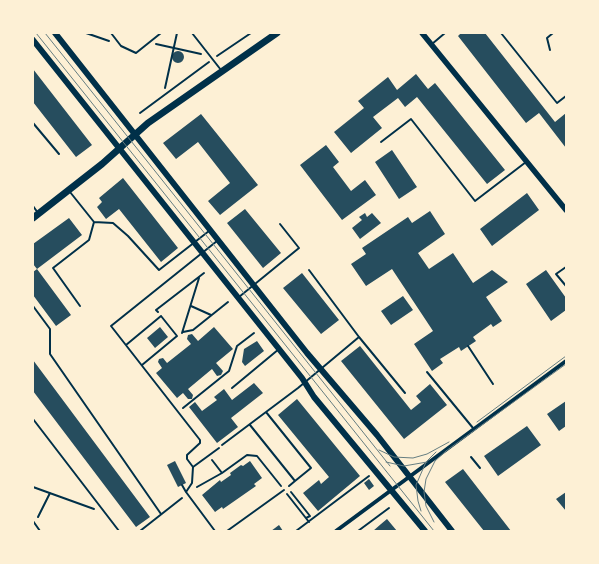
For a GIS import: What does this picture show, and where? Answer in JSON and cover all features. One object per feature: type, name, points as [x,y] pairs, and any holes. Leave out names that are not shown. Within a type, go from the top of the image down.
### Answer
[{"type":"main road","points":[[55,33],[254,285],[452,531]]},
{"type":"main road","points":[[36,216],[70,191],[148,123],[277,33]]},
{"type":"main road","points":[[33,40],[195,242],[279,349],[314,397],[425,531]]},
{"type":"street","points":[[422,33],[566,210]]},
{"type":"street","points":[[336,531],[473,428],[566,361]]},
{"type":"lane","points":[[111,33],[121,46],[136,53],[162,33]]},
{"type":"lane","points":[[192,33],[222,71]]},
{"type":"lane","points":[[431,44],[445,33]]},
{"type":"lane","points":[[501,33],[557,103],[566,96]]},
{"type":"lane","points":[[381,142],[411,119],[476,201],[527,161]]},
{"type":"lane","points":[[33,123],[59,154]]},
{"type":"lane","points":[[70,191],[94,222],[113,223],[128,236],[159,270],[211,229]]},
{"type":"lane","points":[[33,206],[36,216]]},
{"type":"lane","points":[[80,306],[53,268],[89,240],[94,222]]},
{"type":"lane","points":[[238,297],[299,248],[280,224]]},
{"type":"lane","points":[[186,493],[192,483],[193,468],[187,459],[187,455],[200,442],[111,326],[219,239]]},
{"type":"lane","points":[[309,270],[405,393]]},
{"type":"lane","points":[[126,345],[161,316],[177,336],[142,365]]},
{"type":"lane","points":[[222,445],[250,425],[360,337]]},
{"type":"lane","points":[[232,388],[279,349]]},
{"type":"lane","points":[[427,372],[473,428]]},
{"type":"lane","points":[[266,412],[311,468],[289,486]]},
{"type":"lane","points":[[33,419],[119,531]]},
{"type":"lane","points":[[250,425],[295,481]]},
{"type":"lane","points":[[193,468],[219,448]]},
{"type":"lane","points":[[182,485],[186,493],[215,531]]},
{"type":"lane","points":[[227,531],[284,490]]},
{"type":"lane","points":[[34,522],[40,531]]},
{"type":"lane","points":[[342,527],[346,531]]},
{"type":"path","points":[[86,33],[121,46]]},
{"type":"path","points":[[165,88],[177,33]]},
{"type":"path","points":[[140,114],[213,59],[251,33]]},
{"type":"path","points":[[550,50],[547,38],[553,33]]},
{"type":"path","points":[[149,43],[210,56]]},
{"type":"path","points":[[566,267],[556,274],[566,286]]},
{"type":"path","points":[[161,316],[156,310],[204,273]]},
{"type":"path","points":[[184,332],[199,277]]},
{"type":"path","points":[[177,336],[184,332],[193,330],[228,302]]},
{"type":"path","points":[[33,306],[50,329],[50,354],[161,514]]},
{"type":"path","points":[[191,306],[211,315]]},
{"type":"path","points":[[178,412],[229,371],[237,346],[254,333]]},
{"type":"path","points":[[468,346],[493,384]]},
{"type":"path","points":[[208,455],[222,472]]},
{"type":"path","points":[[140,531],[186,493],[222,472],[247,455],[257,456],[309,522]]},
{"type":"path","points":[[471,457],[480,468]]},
{"type":"path","points":[[296,531],[370,475]]},
{"type":"path","points":[[33,486],[105,513]]},
{"type":"path","points":[[289,486],[288,489],[310,516],[306,518]]},
{"type":"path","points":[[34,522],[50,493]]},
{"type":"path","points":[[358,531],[389,508]]},
{"type":"building","points":[[461,33],[485,33],[555,122],[566,113],[566,148],[539,113],[526,123],[458,36]]},
{"type":"building","points":[[178,51],[182,53],[184,57],[182,61],[178,63],[174,61],[172,57],[174,53]]},
{"type":"building","points":[[33,69],[92,145],[76,157],[33,102]]},
{"type":"building","points":[[416,74],[428,89],[435,83],[505,170],[487,184],[417,97],[405,107],[398,98],[373,117],[382,128],[351,153],[334,132],[364,108],[358,101],[388,77],[397,90]]},
{"type":"building","points":[[201,114],[258,185],[220,215],[208,201],[230,183],[198,142],[176,159],[163,143]]},
{"type":"building","points":[[326,145],[339,162],[333,167],[351,191],[365,180],[376,195],[342,220],[300,165]]},
{"type":"building","points":[[392,150],[417,187],[399,199],[375,162]]},
{"type":"building","points":[[123,178],[178,248],[161,262],[119,209],[106,219],[97,207],[102,202],[99,198]]},
{"type":"building","points":[[527,193],[539,210],[492,246],[480,229]]},
{"type":"building","points":[[245,209],[281,253],[263,268],[227,223]]},
{"type":"building","points":[[430,211],[445,234],[418,253],[429,269],[453,253],[473,283],[492,270],[508,282],[486,297],[502,321],[493,327],[491,324],[473,337],[476,341],[461,351],[459,347],[440,359],[443,363],[432,371],[414,344],[433,331],[392,269],[366,286],[351,264],[366,254],[362,248],[408,217],[412,223]]},
{"type":"building","points":[[365,213],[367,217],[372,213],[381,223],[360,239],[352,228],[362,220],[359,217]]},
{"type":"building","points":[[69,218],[82,235],[37,269],[33,264],[33,244]]},
{"type":"building","points":[[37,269],[71,315],[56,326],[33,295],[33,272]]},
{"type":"building","points":[[546,270],[566,298],[566,310],[551,321],[526,284]]},
{"type":"building","points":[[302,273],[339,320],[321,334],[283,288]]},
{"type":"building","points":[[403,296],[413,310],[391,325],[381,311]]},
{"type":"building","points":[[160,327],[168,337],[155,348],[147,338]]},
{"type":"building","points":[[214,327],[233,349],[216,363],[223,371],[221,375],[217,376],[212,369],[188,389],[193,395],[192,399],[188,399],[183,393],[177,398],[156,373],[162,368],[158,362],[159,359],[163,358],[167,363],[191,344],[187,339],[188,335],[192,334],[198,341]]},
{"type":"building","points":[[257,341],[264,351],[245,366],[242,362],[244,349]]},
{"type":"building","points":[[360,346],[411,410],[421,402],[416,396],[430,384],[447,405],[404,439],[341,361]]},
{"type":"building","points":[[33,360],[150,517],[136,527],[33,391]]},
{"type":"building","points":[[254,383],[263,393],[231,418],[238,427],[217,443],[189,407],[195,402],[202,411],[217,400],[214,397],[224,389],[232,400]]},
{"type":"building","points":[[297,399],[360,476],[318,511],[303,493],[319,480],[321,484],[329,477],[278,415]]},
{"type":"building","points":[[566,401],[566,426],[559,431],[547,414]]},
{"type":"building","points":[[527,426],[541,445],[498,476],[484,456]]},
{"type":"building","points":[[175,461],[186,483],[178,487],[167,465]]},
{"type":"building","points":[[250,461],[262,478],[254,484],[256,486],[223,509],[222,507],[215,512],[202,495],[220,480],[221,482],[231,475],[230,473],[241,465],[243,466]]},
{"type":"building","points":[[463,469],[511,531],[484,531],[445,482]]},
{"type":"building","points":[[369,479],[374,486],[369,490],[364,483]]},
{"type":"building","points":[[566,492],[566,511],[556,499]]},
{"type":"building","points":[[387,519],[397,531],[373,531],[381,524]]},
{"type":"building","points":[[279,525],[283,531],[271,531]]},
{"type":"tram line","points":[[36,33],[434,531]]},
{"type":"tram line","points":[[45,33],[390,466]]},
{"type":"tram line","points":[[477,422],[566,356]]},
{"type":"tram line","points":[[434,522],[426,506],[424,492],[426,479],[435,461],[446,451],[566,364]]},
{"type":"tram line","points":[[379,450],[394,457],[413,458],[427,454],[449,442]]},
{"type":"tram line","points":[[421,511],[416,485],[426,462],[436,452]]},
{"type":"tram line","points":[[386,462],[404,466],[427,462]]}]
